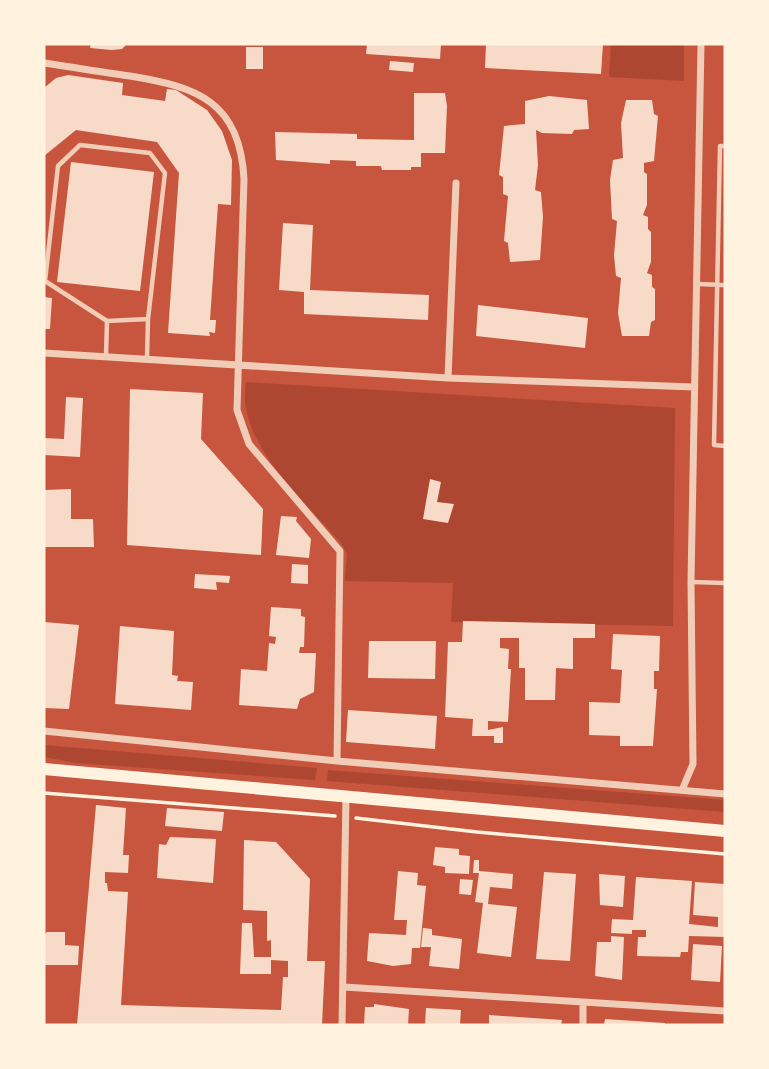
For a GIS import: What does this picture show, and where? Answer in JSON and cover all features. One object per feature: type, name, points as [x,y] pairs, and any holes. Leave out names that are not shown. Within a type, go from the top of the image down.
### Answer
[{"type":"main road","points":[[44,769],[725,831]]},
{"type":"street","points":[[682,790],[692,764],[691,582],[701,44]]},
{"type":"street","points":[[44,63],[172,83],[197,91],[218,107],[234,128],[242,152],[244,178],[237,410],[248,444],[340,551],[337,761]]},
{"type":"street","points":[[448,378],[456,183]]},
{"type":"street","points":[[44,353],[147,357],[448,378],[694,387]]},
{"type":"street","points":[[44,731],[337,761],[725,794]]},
{"type":"street","points":[[342,1025],[346,797]]},
{"type":"street","points":[[344,987],[725,1011]]},
{"type":"street","points":[[583,1002],[583,1025]]},
{"type":"lane","points":[[147,357],[148,319],[165,173],[150,153],[80,145],[58,166],[45,281],[107,321],[148,319]]},
{"type":"lane","points":[[725,146],[720,146],[722,285],[714,445],[725,446]]},
{"type":"lane","points":[[696,284],[722,285]]},
{"type":"lane","points":[[106,356],[107,321]]},
{"type":"lane","points":[[691,582],[725,583]]},
{"type":"path","points":[[44,793],[345,816],[477,832],[725,854]]},
{"type":"shaded area","points":[[611,44],[684,44],[684,81],[609,77]]},
{"type":"shaded area","points":[[246,382],[675,408],[673,626],[451,622],[453,583],[345,581],[347,554],[341,543],[292,490],[262,448],[251,426],[245,404]]},
{"type":"shaded area","points":[[44,745],[317,768],[315,780],[75,763],[44,757]]},
{"type":"shaded area","points":[[328,770],[725,800],[725,812],[327,781]]},
{"type":"building","points":[[91,44],[127,44],[122,49],[112,50],[90,48]]},
{"type":"building","points":[[367,44],[441,44],[440,59],[366,54]]},
{"type":"building","points":[[486,44],[603,44],[601,74],[485,68]]},
{"type":"building","points":[[246,47],[263,47],[263,69],[246,69]]},
{"type":"building","points":[[390,61],[414,63],[413,72],[389,70]]},
{"type":"building","points":[[68,75],[123,83],[122,95],[165,101],[167,89],[176,90],[207,110],[222,131],[232,160],[231,205],[218,204],[210,320],[216,320],[215,333],[209,332],[210,336],[168,333],[179,173],[157,142],[76,130],[44,156],[44,88],[56,78]]},
{"type":"building","points":[[414,93],[445,93],[447,106],[445,153],[421,153],[421,167],[411,167],[411,170],[382,170],[381,166],[356,166],[356,161],[330,160],[330,164],[276,160],[275,132],[357,134],[357,139],[414,140]]},
{"type":"building","points":[[549,96],[587,100],[589,129],[574,130],[572,134],[542,133],[536,130],[538,165],[535,190],[541,192],[543,217],[540,260],[510,262],[508,243],[504,241],[508,196],[503,194],[503,177],[499,175],[504,126],[525,124],[525,101]]},
{"type":"building","points":[[626,100],[652,100],[654,114],[658,116],[654,161],[644,163],[644,172],[647,174],[647,205],[643,215],[648,217],[648,229],[651,232],[651,262],[647,273],[652,275],[652,287],[655,289],[655,320],[651,322],[649,336],[622,336],[618,313],[621,278],[616,276],[614,255],[617,221],[612,219],[610,180],[613,160],[623,158],[621,123]]},
{"type":"building","points":[[71,162],[154,172],[140,291],[57,282]]},
{"type":"building","points":[[283,223],[313,225],[310,290],[429,295],[428,320],[304,314],[304,292],[279,290]]},
{"type":"building","points":[[44,297],[52,298],[50,329],[44,329]]},
{"type":"building","points":[[478,305],[588,318],[585,348],[476,336]]},
{"type":"building","points":[[130,389],[203,393],[201,439],[263,509],[261,555],[127,545]]},
{"type":"building","points":[[66,397],[83,398],[80,457],[44,455],[44,438],[64,439]]},
{"type":"building","points":[[430,479],[441,482],[437,502],[454,504],[448,523],[423,519]]},
{"type":"building","points":[[71,489],[71,519],[93,519],[94,547],[44,547],[44,490]]},
{"type":"building","points":[[281,516],[297,517],[296,521],[311,539],[309,558],[276,555]]},
{"type":"building","points":[[292,564],[308,565],[308,584],[291,583]]},
{"type":"building","points":[[195,574],[230,576],[229,583],[216,582],[217,590],[194,588]]},
{"type":"building","points":[[271,607],[301,609],[301,616],[305,617],[304,647],[300,647],[299,653],[316,653],[314,692],[300,699],[297,709],[239,705],[241,669],[267,671],[269,643],[275,644],[276,637],[269,636]]},
{"type":"building","points":[[463,621],[595,624],[595,638],[573,638],[573,669],[556,668],[555,700],[525,700],[525,668],[519,668],[519,638],[500,638],[500,648],[509,649],[508,669],[511,669],[508,722],[488,721],[488,730],[503,727],[503,743],[494,743],[494,736],[472,736],[473,719],[445,717],[448,642],[462,642]]},
{"type":"building","points":[[44,622],[79,625],[69,709],[44,708]]},
{"type":"building","points":[[120,626],[174,631],[172,675],[178,676],[177,681],[193,682],[191,710],[115,704]]},
{"type":"building","points":[[613,634],[660,636],[659,671],[654,671],[654,689],[657,689],[653,746],[620,746],[620,736],[589,735],[589,702],[620,703],[622,670],[611,669]]},
{"type":"building","points":[[369,641],[436,641],[435,679],[368,678]]},
{"type":"building","points":[[348,710],[437,716],[435,749],[346,742]]},
{"type":"building","points":[[96,805],[126,808],[123,855],[129,855],[128,873],[105,872],[108,891],[128,892],[121,1005],[281,1010],[283,977],[288,977],[288,961],[271,960],[271,974],[240,974],[242,923],[252,923],[254,957],[271,957],[271,940],[267,941],[267,911],[243,910],[244,840],[276,842],[310,879],[307,961],[325,961],[322,1025],[77,1025]]},
{"type":"building","points":[[167,808],[224,812],[222,831],[165,826]]},
{"type":"building","points":[[170,837],[216,839],[213,883],[157,878],[159,844],[166,845]]},
{"type":"building","points":[[435,847],[459,849],[459,855],[470,856],[469,874],[445,873],[445,867],[433,865]]},
{"type":"building","points":[[474,860],[479,860],[479,871],[513,874],[512,889],[490,887],[488,904],[517,907],[511,957],[477,953],[483,903],[475,902],[479,873],[473,873]]},
{"type":"building","points":[[398,871],[418,873],[417,885],[426,886],[420,948],[412,948],[411,964],[393,966],[367,961],[369,933],[406,935],[407,920],[394,920]]},
{"type":"building","points":[[544,872],[576,874],[570,961],[536,959]]},
{"type":"building","points":[[599,874],[625,876],[623,907],[600,905]]},
{"type":"building","points":[[636,877],[692,881],[689,924],[718,927],[718,917],[693,915],[695,882],[725,884],[725,937],[689,936],[688,952],[681,952],[680,957],[637,956],[638,937],[646,937],[646,930],[632,930],[632,934],[611,933],[612,919],[633,920]]},
{"type":"building","points":[[460,879],[473,880],[471,895],[459,894]]},
{"type":"building","points":[[423,928],[432,929],[432,935],[462,939],[459,969],[429,966],[431,947],[421,947]]},
{"type":"building","points":[[47,932],[65,932],[65,945],[79,946],[78,965],[44,965],[44,935]]},
{"type":"building","points":[[611,936],[624,937],[622,980],[595,976],[597,942],[611,942]]},
{"type":"building","points":[[693,944],[722,946],[720,982],[691,980]]},
{"type":"building","points":[[374,1004],[409,1009],[408,1025],[364,1025],[365,1007],[374,1007]]},
{"type":"building","points":[[426,1008],[461,1010],[460,1025],[425,1025]]},
{"type":"building","points":[[489,1015],[562,1020],[561,1025],[489,1025]]},
{"type":"building","points":[[605,1019],[665,1023],[665,1025],[604,1025]]}]
